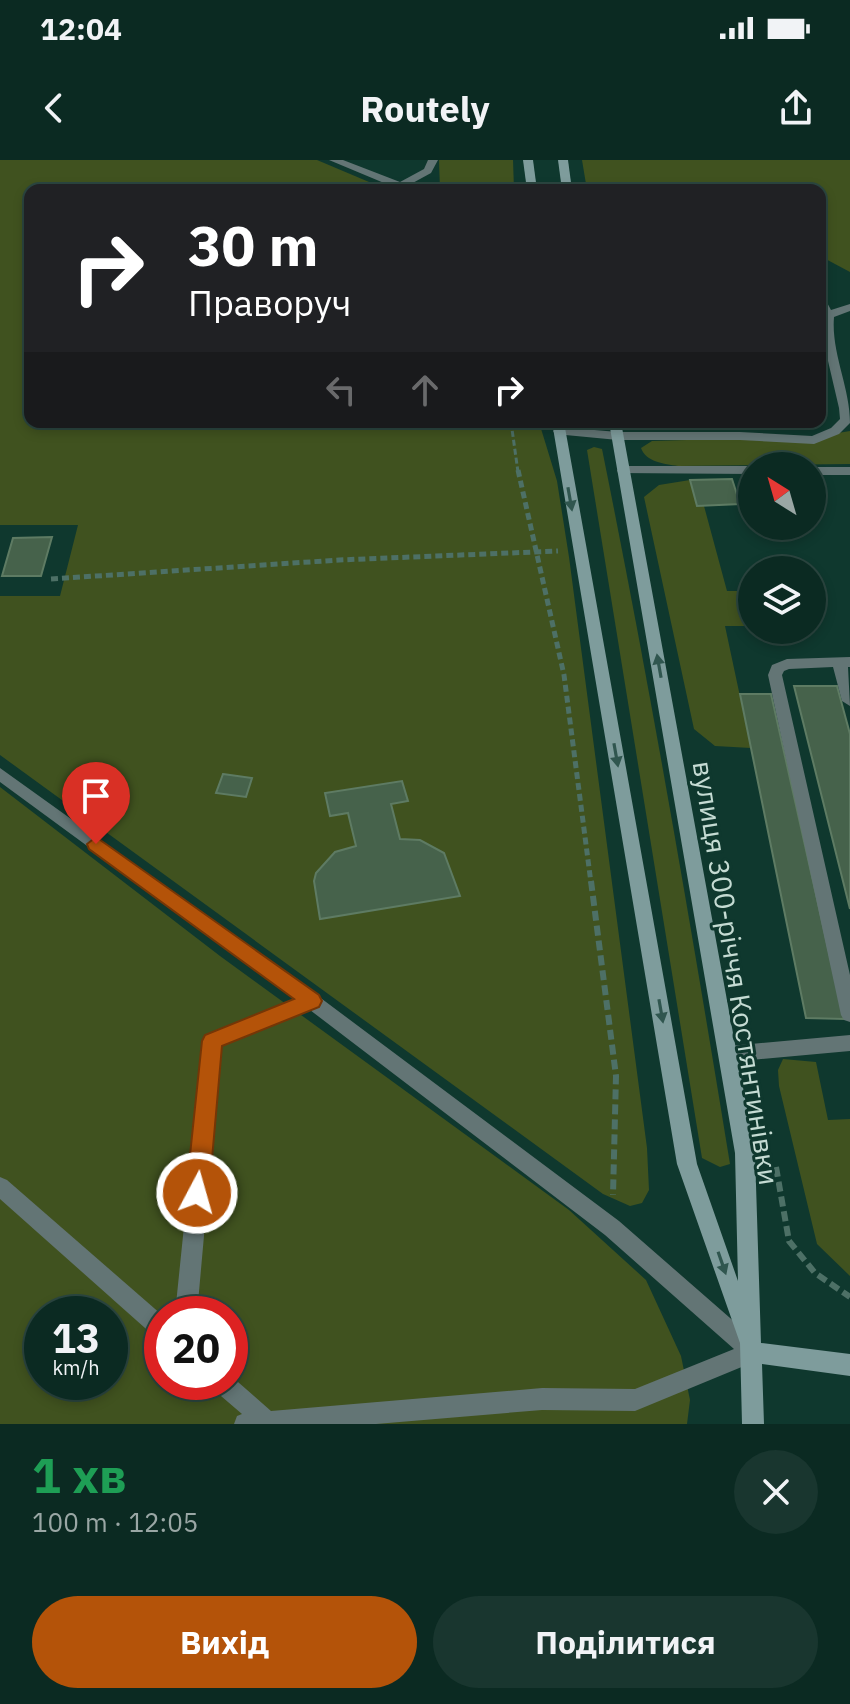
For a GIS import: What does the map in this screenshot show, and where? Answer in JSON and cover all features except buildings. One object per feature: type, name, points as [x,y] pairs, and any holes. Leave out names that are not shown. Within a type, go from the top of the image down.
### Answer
[{"type":"street","points":[[334,160],[395,184]]},
{"type":"street","points":[[404,184],[428,171],[433,160]]},
{"type":"street","points":[[528,160],[531,184]]},
{"type":"street","points":[[563,160],[566,184]]},
{"type":"street","points":[[828,315],[850,307]]},
{"type":"street","points":[[588,428],[739,429],[814,440],[835,431],[846,420],[827,331],[826,311]]},
{"type":"street","points":[[558,428],[687,1164],[753,1352]]},
{"type":"street","name":"вулиця 300-річчя Костянтинівки","points":[[617,429],[745,1153],[753,1424]]},
{"type":"street","points":[[623,470],[738,470]]},
{"type":"street","points":[[826,471],[850,471]]},
{"type":"street","points":[[850,701],[844,663],[787,664],[777,668],[775,675],[850,1015]]},
{"type":"street","points":[[0,774],[312,1001],[612,1228],[753,1352]]},
{"type":"street","points":[[188,1296],[212,1041],[312,1001]]},
{"type":"street","points":[[729,1054],[850,1043]]},
{"type":"street","points":[[0,1186],[144,1313]]},
{"type":"street","points":[[237,1400],[256,1423],[542,1399],[635,1400],[753,1352],[850,1365]]},
{"type":"path","points":[[512,428],[519,478],[564,675],[616,1076],[612,1228]]},
{"type":"path","points":[[51,579],[176,575],[307,562],[536,554],[579,549]]},
{"type":"path","points":[[775,1163],[789,1241],[815,1273],[850,1297]]},
{"type":"green space","points":[[0,160],[317,160],[374,184],[24,184],[24,428],[541,428],[557,481],[569,557],[647,1148],[649,1190],[642,1203],[630,1206],[603,1194],[0,755],[0,596],[60,596],[78,525],[0,525]]},
{"type":"green space","points":[[439,160],[513,160],[514,184],[440,184]]},
{"type":"green space","points":[[582,160],[850,160],[850,272],[826,259],[826,184],[586,184]]},
{"type":"green space","points":[[850,431],[850,464],[826,464],[826,452],[738,452],[738,465],[678,466],[651,459],[641,448],[652,441],[820,436]]},
{"type":"green space","points":[[594,447],[602,449],[669,806],[730,1164],[720,1167],[702,1158],[587,450]]},
{"type":"green space","points":[[690,480],[697,506],[704,506],[727,591],[738,591],[738,626],[725,626],[751,748],[715,746],[694,729],[644,497],[659,485]]},
{"type":"green space","points":[[0,787],[220,956],[569,1210],[646,1280],[681,1356],[690,1400],[687,1424],[0,1424]]},
{"type":"green space","points":[[783,1059],[816,1062],[828,1120],[850,1119],[850,1276],[817,1244],[779,1086],[778,1070]]},
{"type":"route","points":[[96,844],[312,1001],[212,1041],[197,1193]]}]
